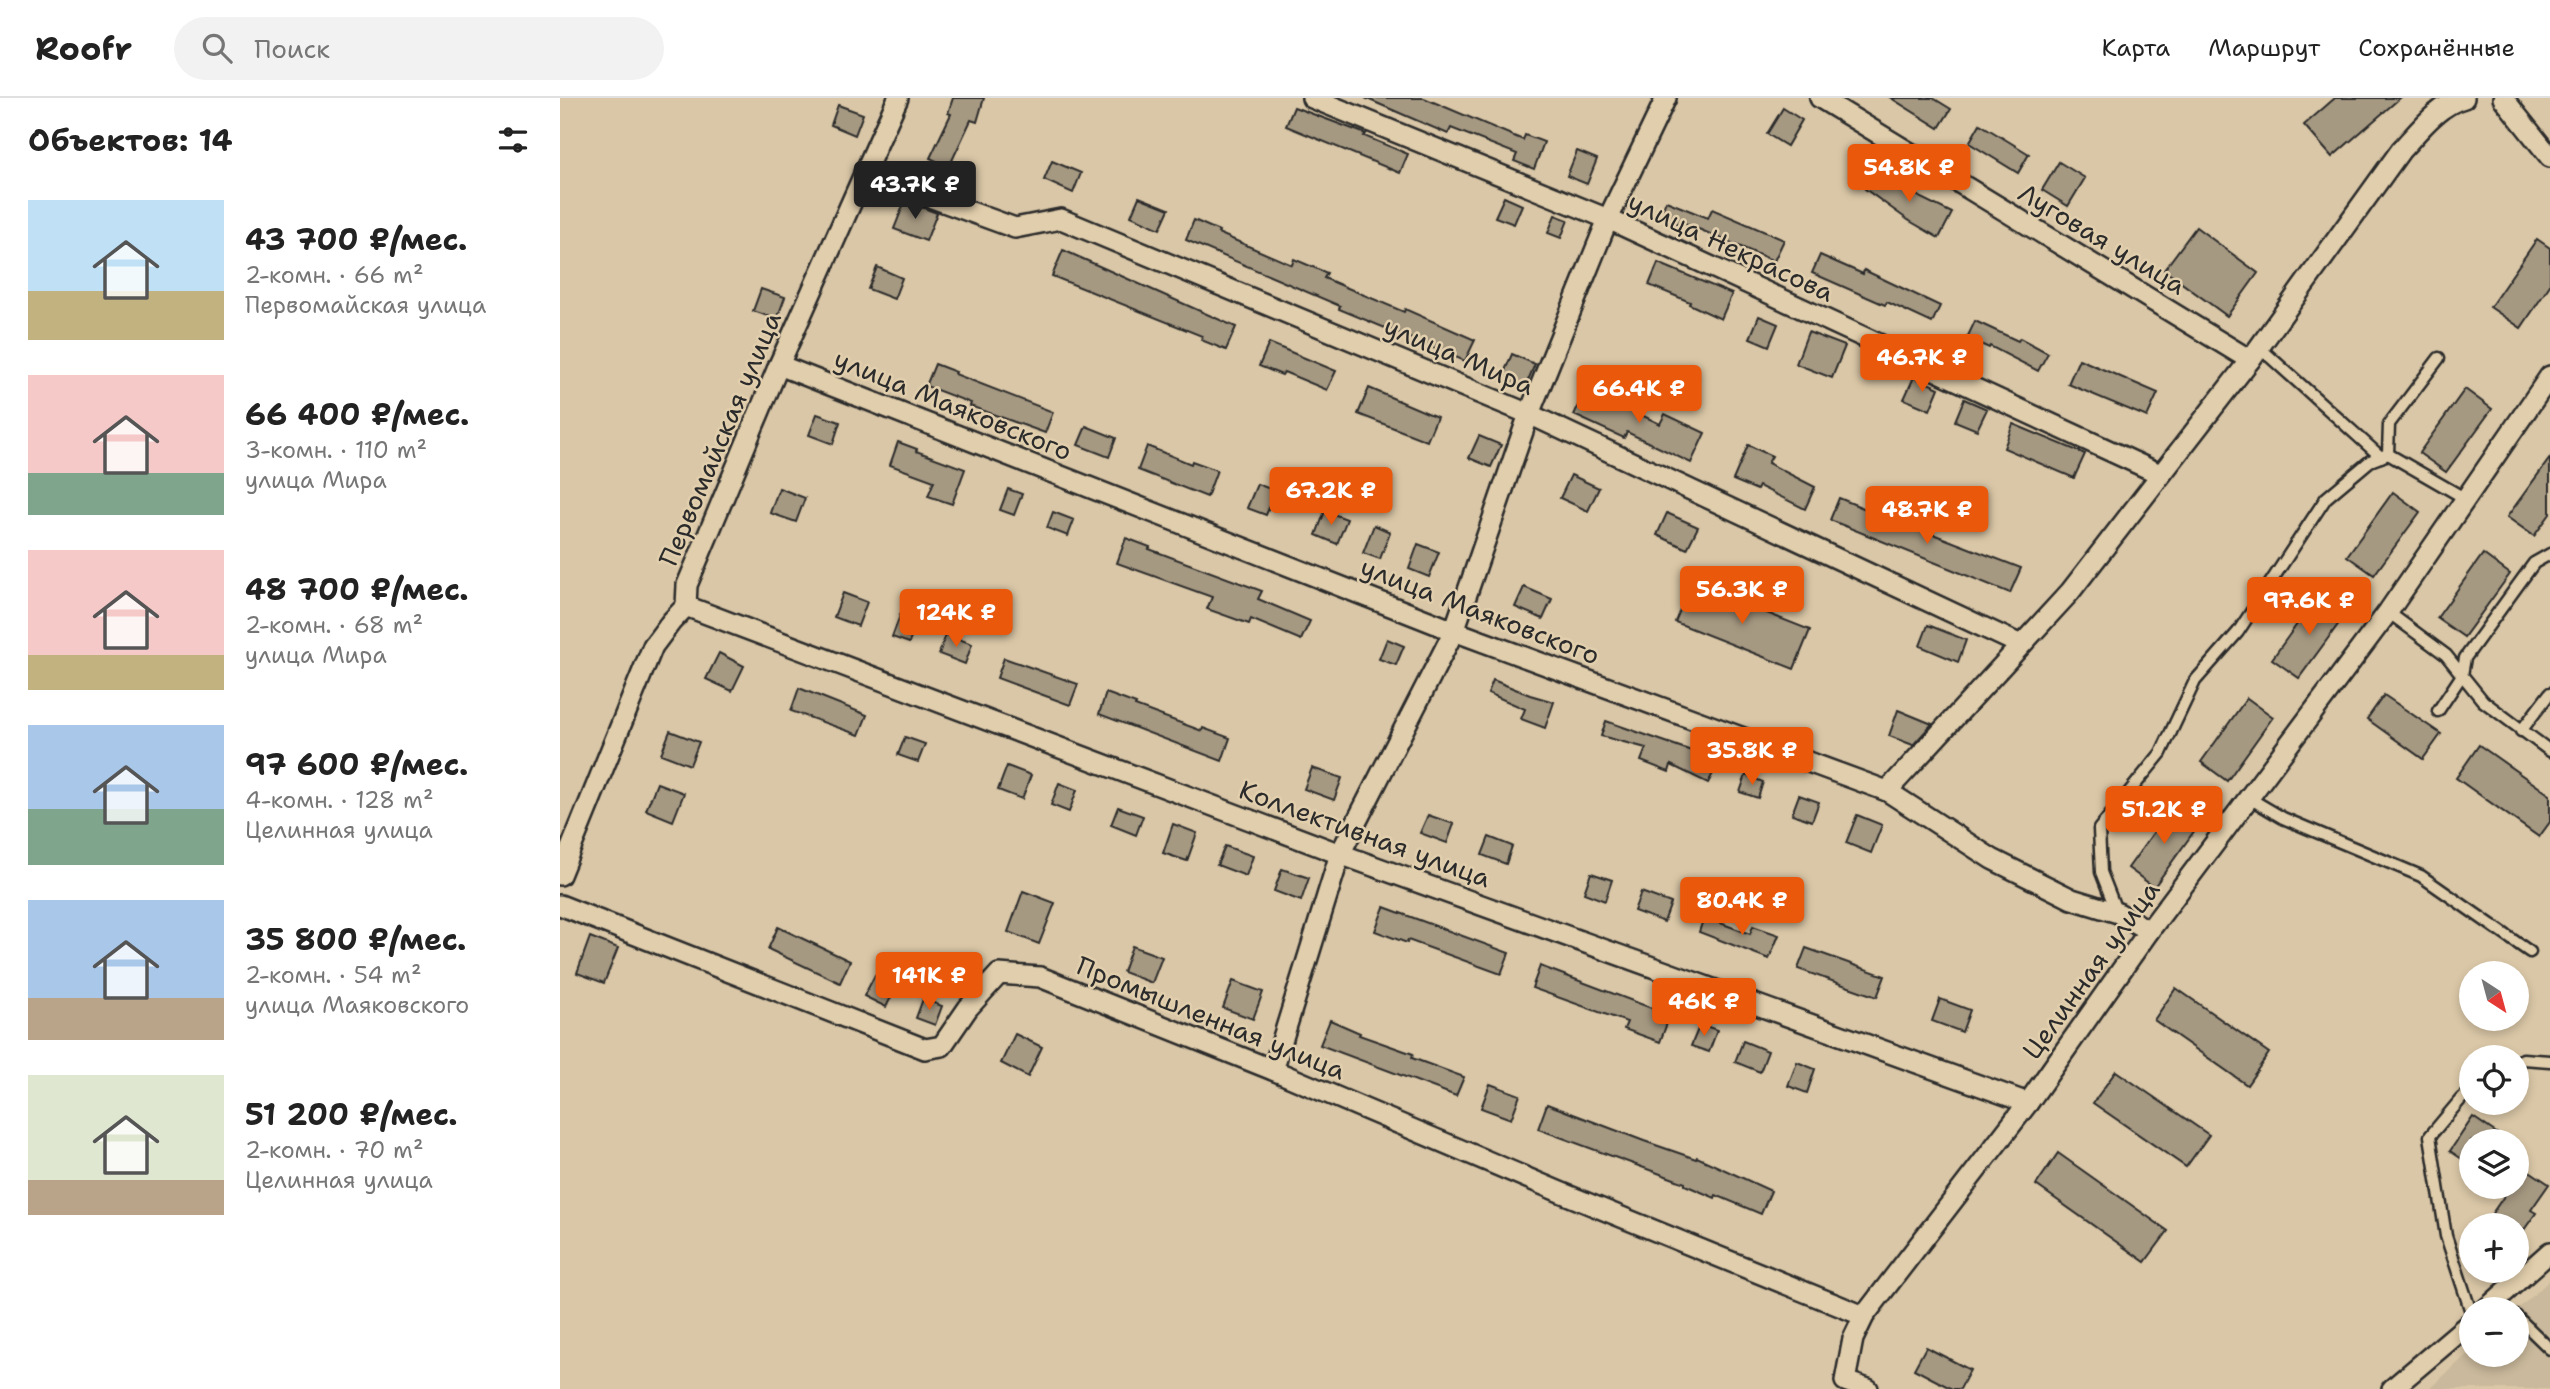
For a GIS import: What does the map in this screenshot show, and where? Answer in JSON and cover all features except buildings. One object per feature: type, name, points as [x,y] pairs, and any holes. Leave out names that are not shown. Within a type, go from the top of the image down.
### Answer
[{"type":"street","name":"Первомайская улица","points":[[560,875],[653,646],[686,606],[687,585],[779,365],[898,98]]},
{"type":"street","name":"улица Некрасова","points":[[1312,98],[1608,219],[2160,474]]},
{"type":"street","points":[[1273,1070],[1340,854],[1454,631],[1529,414],[1608,219],[1666,98]]},
{"type":"street","name":"Луговая улица","points":[[1820,98],[2255,353]]},
{"type":"street","points":[[1887,791],[2070,592],[2255,353],[2401,150],[2444,108],[2453,101],[2464,98]]},
{"type":"street","points":[[2504,98],[2550,157]]},
{"type":"street","name":"улица Мира","points":[[864,173],[1015,228],[1061,219],[1529,414],[2020,645]]},
{"type":"street","name":"улица Маяковского","points":[[779,365],[1454,631],[1887,791],[1992,859],[2072,899],[2118,913],[2149,931]]},
{"type":"street","name":"Целинная улица","points":[[1868,1389],[1845,1381],[1853,1339],[1864,1316],[2028,1104],[2149,931],[2388,612],[2550,376]]},
{"type":"street","name":"Коллективная улица","points":[[686,606],[1340,854],[2028,1104]]},
{"type":"street","name":"Промышленная улица","points":[[560,905],[925,1049],[942,1046],[968,1008],[999,974],[1041,977],[1273,1070],[1548,1187],[1864,1316]]},
{"type":"street","points":[[2503,1297],[2550,1252]]},
{"type":"street","points":[[2392,1389],[2459,1332]]},
{"type":"lane","points":[[2255,353],[2384,456],[2466,499]]},
{"type":"lane","points":[[2384,456],[2389,424],[2439,358]]},
{"type":"lane","points":[[2118,913],[2101,872],[2099,829],[2161,753],[2194,681],[2238,632],[2326,498],[2370,461],[2384,456]]},
{"type":"lane","points":[[2438,710],[2462,675],[2465,658],[2534,563],[2550,554]]},
{"type":"lane","points":[[2388,612],[2446,655],[2483,701],[2550,751]]},
{"type":"lane","points":[[2521,731],[2550,693]]},
{"type":"lane","points":[[2249,798],[2283,818],[2421,876],[2530,952]]},
{"type":"lane","points":[[2529,1059],[2550,1060]]},
{"type":"lane","points":[[2459,1101],[2430,1136],[2446,1236],[2466,1297]]},
{"type":"lane","points":[[2529,1329],[2550,1349]]},
{"type":"shaded area","points":[[2550,1280],[2550,1389],[2429,1389],[2459,1362],[2459,1367],[2529,1367],[2529,1299]]}]
